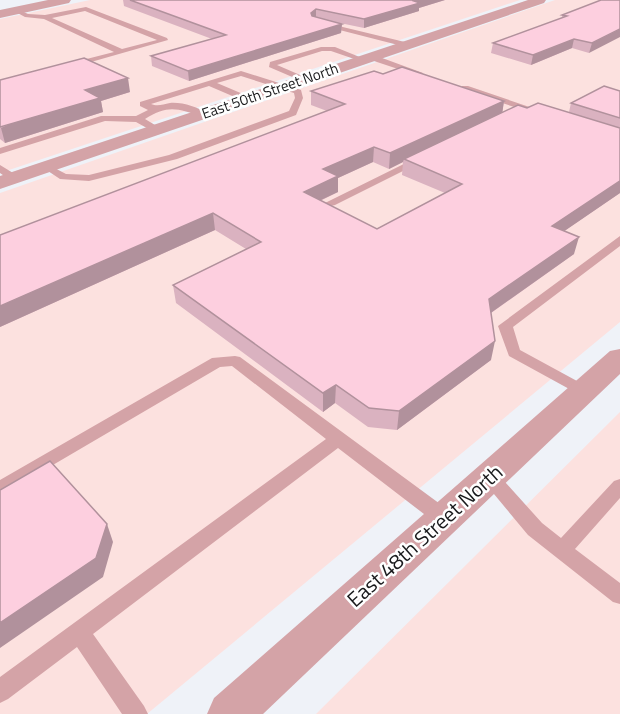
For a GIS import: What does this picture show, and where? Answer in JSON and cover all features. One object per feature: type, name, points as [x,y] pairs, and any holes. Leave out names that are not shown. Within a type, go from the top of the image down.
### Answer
[{"type":"street","points":[[0,14],[15,5],[31,7],[65,0]]},
{"type":"street","name":"East 50th Street North","points":[[7,181],[540,0]]},
{"type":"street","name":"East 48th Street North","points":[[230,714],[619,360]]},
{"type":"lane","points":[[15,5],[27,16],[45,17],[86,9],[164,40],[57,69]]},
{"type":"lane","points":[[45,17],[121,52]]},
{"type":"lane","points":[[315,22],[406,45]]},
{"type":"lane","points":[[304,80],[273,67],[273,64],[321,49],[332,49],[427,75]]},
{"type":"lane","points":[[46,167],[64,177],[89,178],[173,157],[293,113],[299,98],[298,92],[241,73],[143,104],[154,109]]},
{"type":"lane","points":[[210,83],[247,99]]},
{"type":"lane","points":[[460,86],[558,118]]},
{"type":"lane","points":[[138,120],[154,109],[183,105],[203,114]]},
{"type":"lane","points":[[517,113],[527,108]]},
{"type":"lane","points":[[0,152],[104,118],[138,120],[157,130]]},
{"type":"lane","points":[[331,202],[434,153]]},
{"type":"lane","points":[[0,168],[7,181]]},
{"type":"lane","points":[[582,392],[514,353],[505,326],[620,240]]},
{"type":"lane","points":[[0,489],[217,362],[235,361],[444,518]]},
{"type":"lane","points":[[0,691],[338,439]]},
{"type":"lane","points":[[490,477],[535,529],[620,595]]},
{"type":"lane","points":[[562,550],[620,486]]},
{"type":"lane","points":[[79,632],[136,714]]},
{"type":"shaded area","points":[[90,0],[520,0],[0,173],[0,19]]},
{"type":"shaded area","points":[[555,0],[620,0],[620,322],[147,714],[0,714],[0,193]]},
{"type":"shaded area","points":[[620,412],[620,714],[316,714]]},
{"type":"building","points":[[130,0],[417,0],[414,1],[420,3],[364,19],[316,9],[311,13],[312,16],[342,24],[188,71],[151,56],[226,35]]},
{"type":"building","points":[[601,0],[620,0],[620,29],[592,43],[574,39],[533,55],[493,43],[567,16],[562,15]]},
{"type":"building","points":[[84,58],[128,78],[85,90],[100,98],[0,127],[0,80]]},
{"type":"building","points":[[402,67],[504,101],[390,153],[374,147],[323,169],[338,176],[304,192],[377,229],[462,184],[404,159],[518,105],[527,108],[538,103],[620,128],[620,181],[552,226],[579,237],[489,299],[495,341],[399,411],[369,408],[336,385],[323,393],[173,285],[261,242],[213,213],[0,306],[0,235],[345,104],[311,91],[374,71],[383,74]]},
{"type":"building","points":[[604,86],[620,91],[620,118],[571,103]]},
{"type":"building","points":[[50,461],[107,524],[96,558],[0,623],[0,490]]}]
